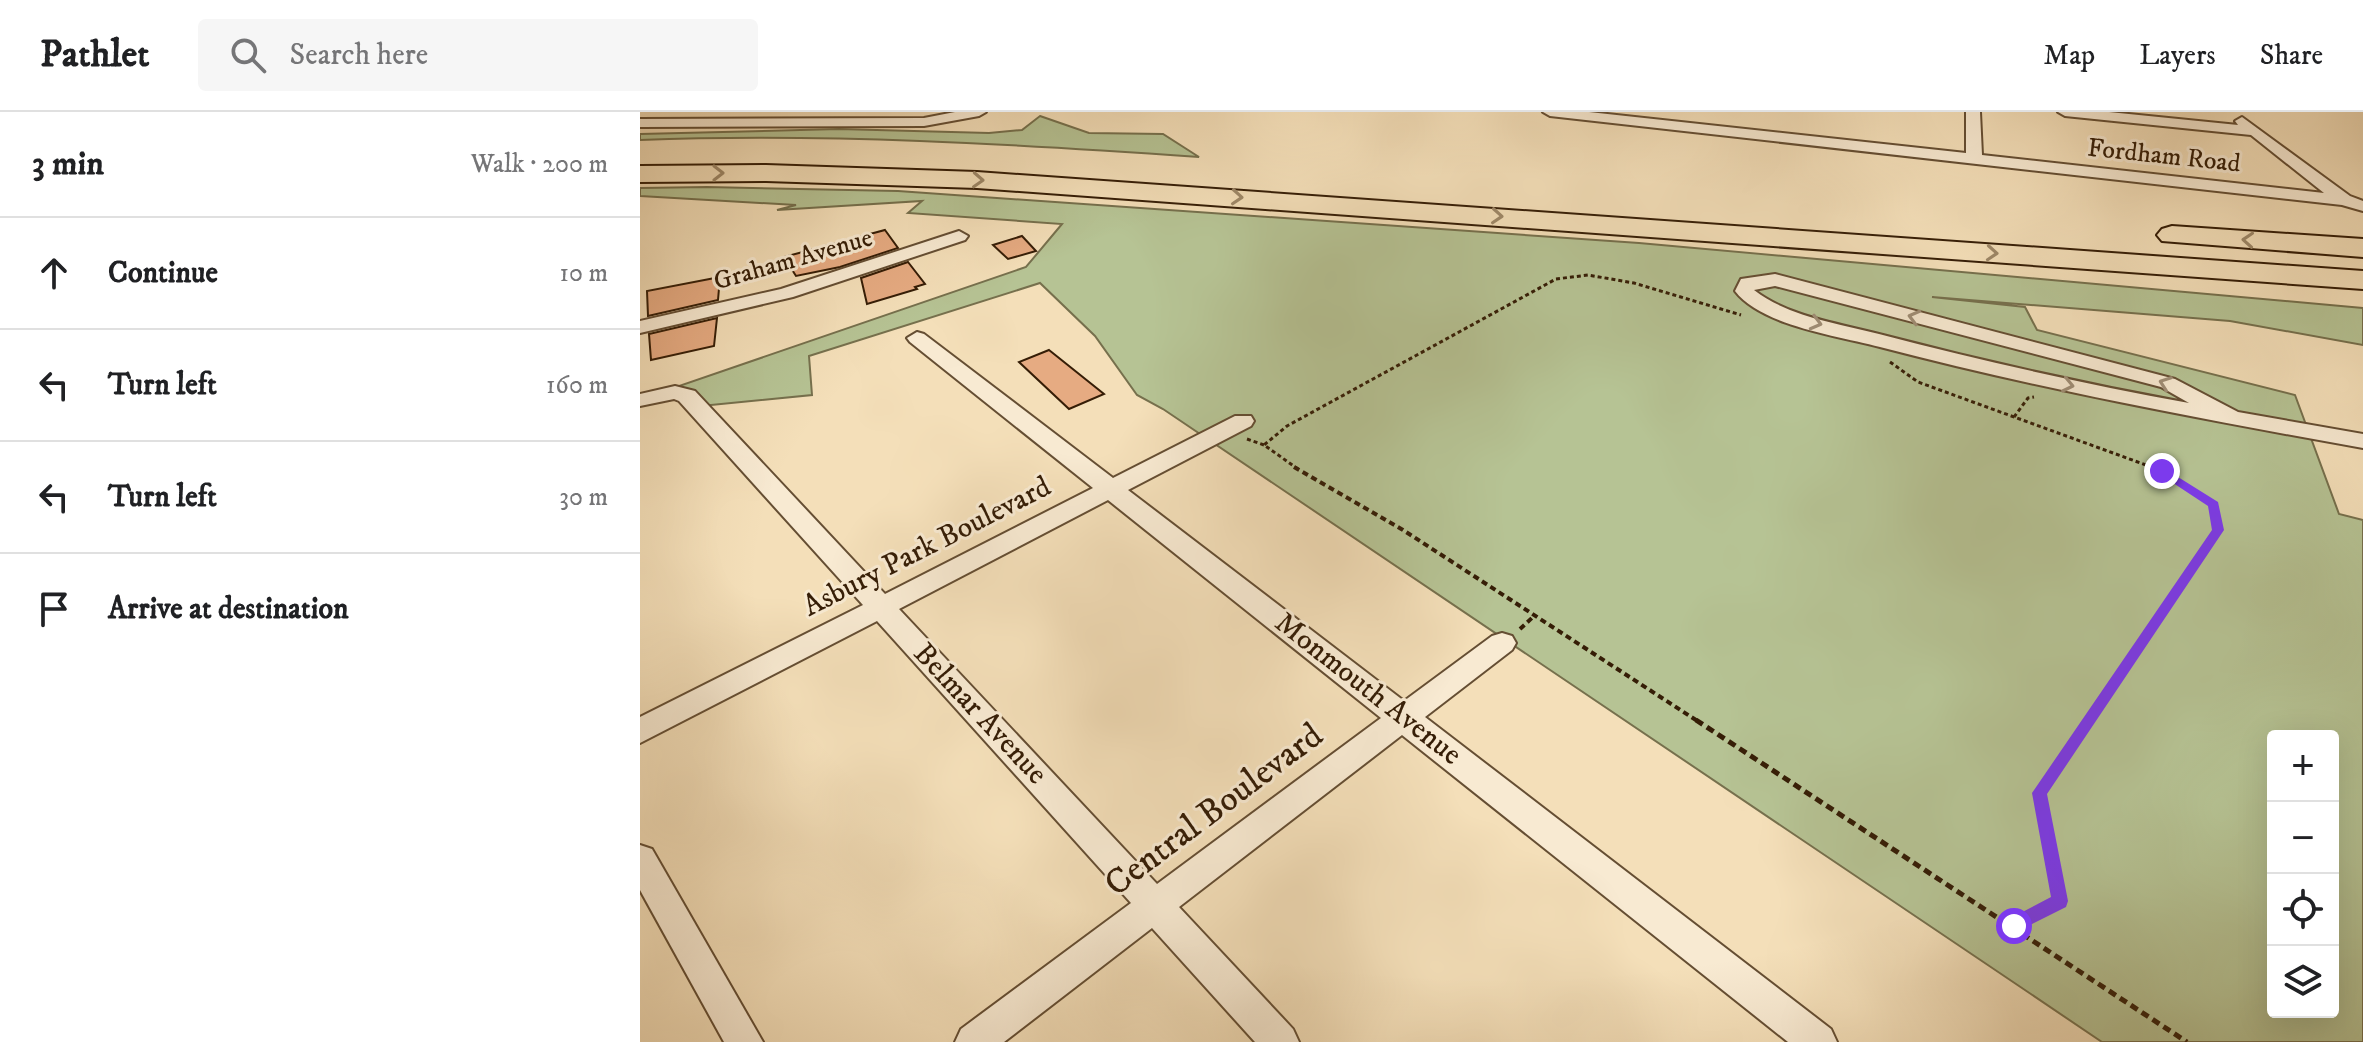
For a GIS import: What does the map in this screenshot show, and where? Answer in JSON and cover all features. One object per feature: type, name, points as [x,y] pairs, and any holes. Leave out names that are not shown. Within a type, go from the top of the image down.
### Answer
[{"type":"highway","points":[[640,152],[930,154],[1348,180]]},
{"type":"highway","points":[[640,174],[766,173],[992,180],[2363,280]]},
{"type":"highway","points":[[2139,233],[2363,248]]},
{"type":"street","points":[[640,123],[685,117],[913,122],[946,120],[979,112]]},
{"type":"street","name":"Fordham Road","points":[[1550,112],[2344,200]]},
{"type":"street","points":[[1973,112],[1974,159]]},
{"type":"street","points":[[2065,112],[2255,131]]},
{"type":"street","points":[[2230,112],[2344,200],[2363,206]]},
{"type":"street","name":"Graham Avenue","points":[[640,327],[786,293],[959,236]]},
{"type":"street","points":[[2234,419],[2168,383],[1775,280],[1748,283],[1744,291],[1755,302],[1793,316],[1922,352],[2171,408],[2234,419],[2363,441]]},
{"type":"street","name":"Monmouth Avenue","points":[[917,338],[1112,487],[1818,1042]]},
{"type":"street","name":"Belmar Avenue","points":[[640,400],[675,392],[687,396],[1280,1042]]},
{"type":"street","name":"Asbury Park Boulevard","points":[[640,731],[1243,421]]},
{"type":"street","name":"Central Boulevard","points":[[974,1042],[1502,643]]},
{"type":"street","points":[[640,859],[744,1042]]},
{"type":"path","points":[[1751,318],[1634,283],[1588,275],[1556,279],[1287,426],[1264,445],[1285,462],[1403,530],[2014,926],[2187,1042]]},
{"type":"path","points":[[1882,357],[1918,382],[2162,471],[2214,504],[2218,530],[2039,793],[2060,901],[2014,926]]},
{"type":"green space","points":[[1040,116],[1089,133],[1163,134],[1199,157],[850,139],[640,140],[640,134],[839,129],[989,133],[1022,130]]},
{"type":"green space","points":[[640,188],[898,191],[1639,243],[2363,308],[2363,345],[2230,321],[1932,297],[2025,307],[2037,330],[2295,395],[2339,514],[2363,520],[2363,1042],[2102,1042],[1163,409],[1137,395],[1095,336],[1040,283],[809,356],[812,395],[701,406],[676,387],[1026,267],[1062,224],[908,213],[922,201],[777,210],[796,205],[640,196]]},
{"type":"building","points":[[885,230],[898,248],[840,267],[796,276],[784,257]]},
{"type":"building","points":[[1022,236],[1036,251],[1008,259],[993,245]]},
{"type":"building","points":[[908,262],[925,284],[867,304],[861,278]]},
{"type":"building","points":[[720,277],[718,300],[648,316],[647,291]]},
{"type":"building","points":[[717,318],[714,346],[651,360],[649,334]]},
{"type":"building","points":[[1049,350],[1104,394],[1069,409],[1019,362]]},
{"type":"route","points":[[2014,926],[2060,901],[2039,793],[2218,530],[2214,504],[2162,471]]}]
